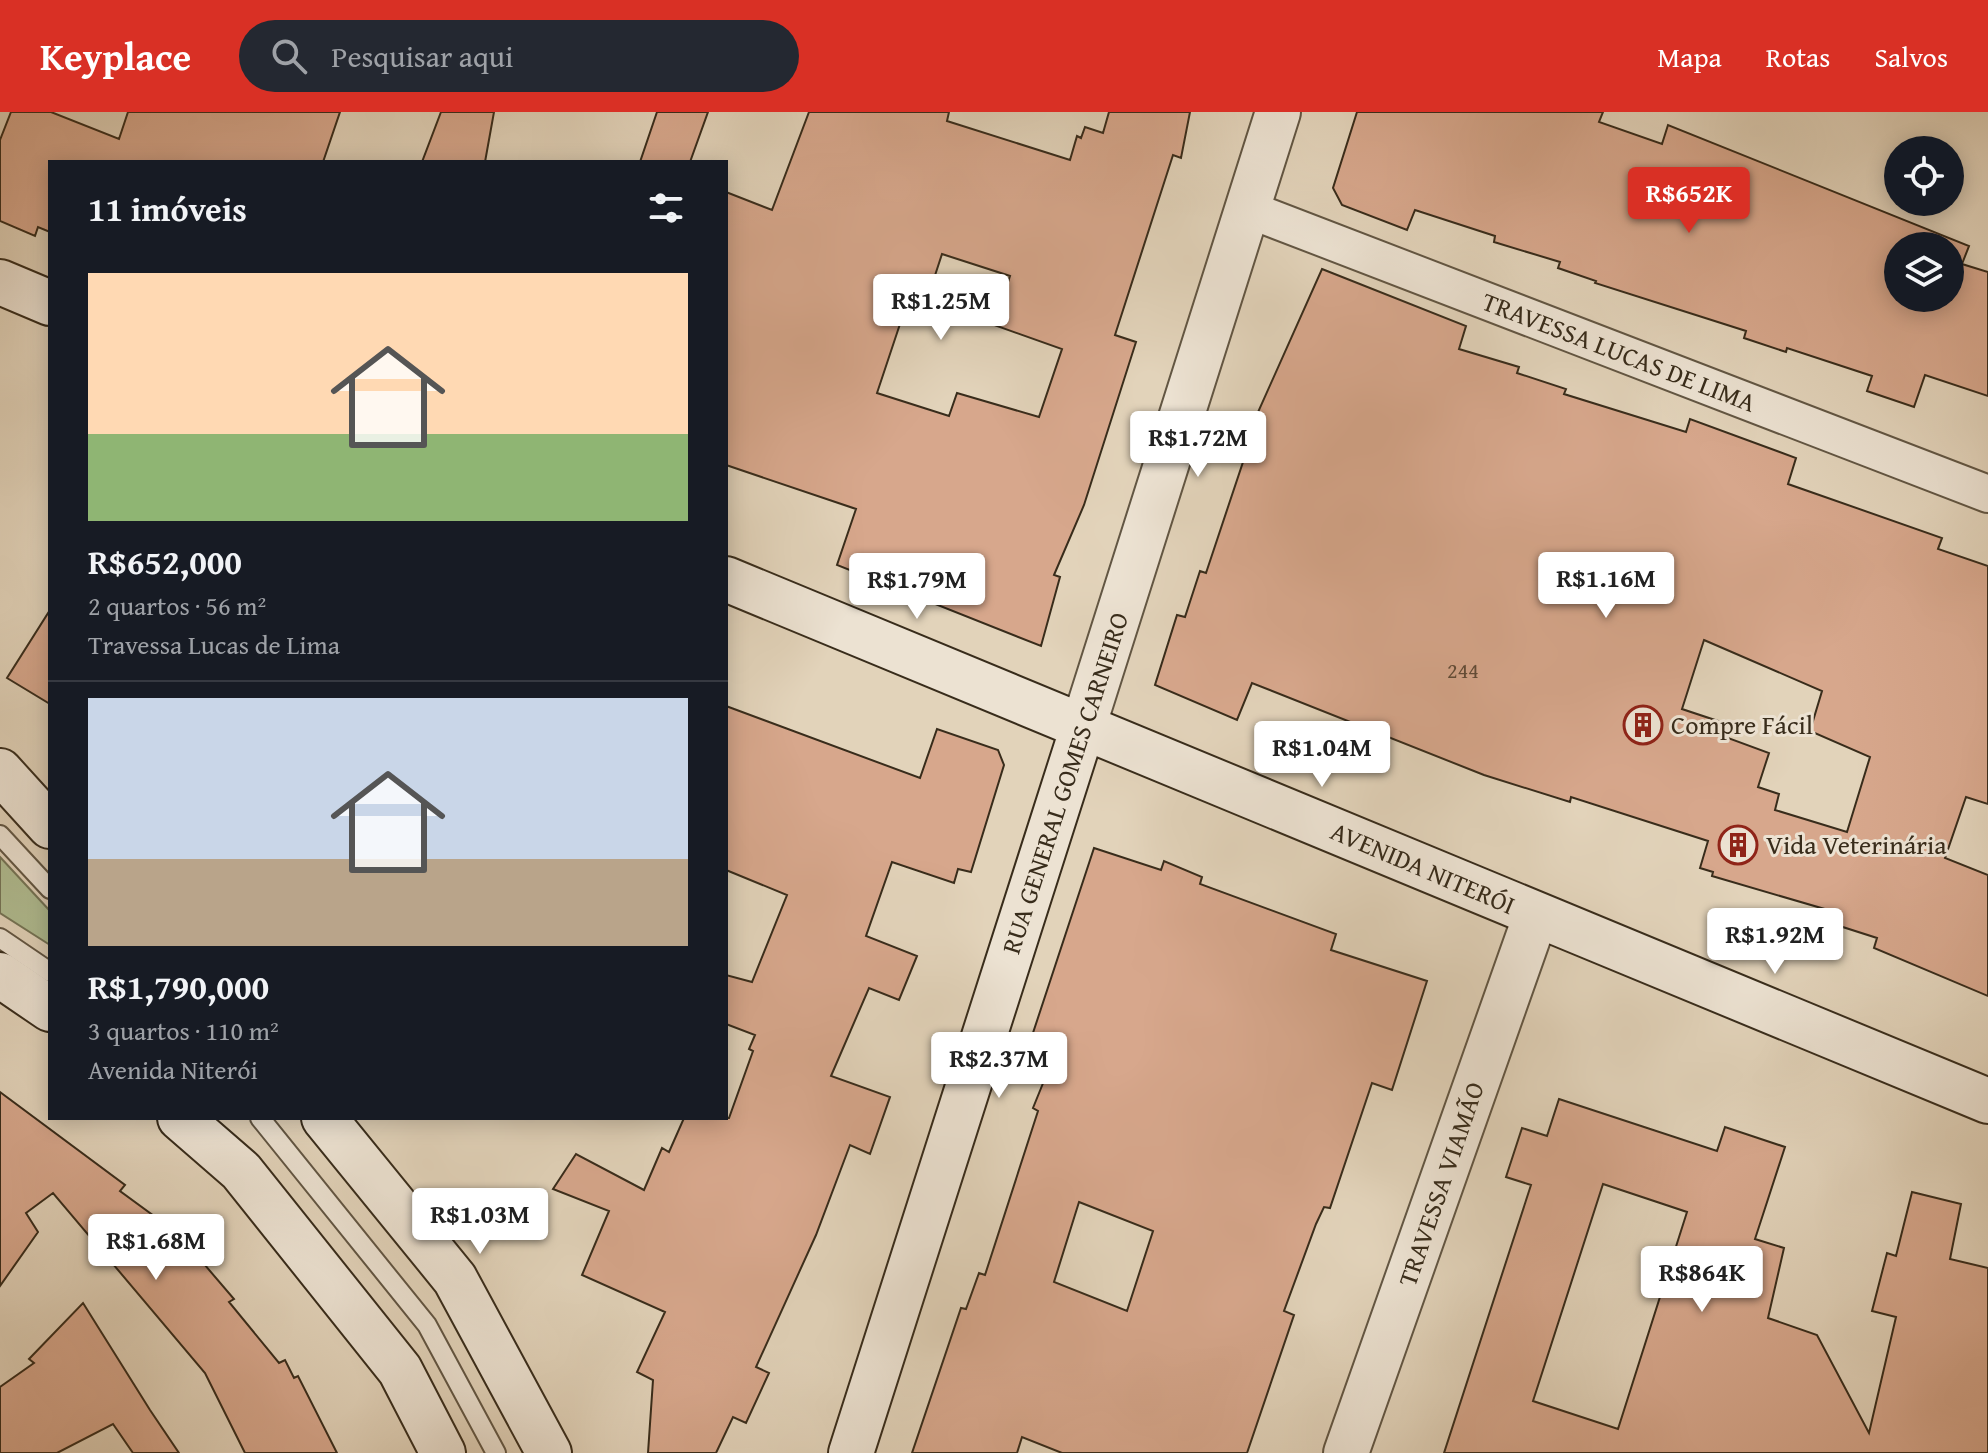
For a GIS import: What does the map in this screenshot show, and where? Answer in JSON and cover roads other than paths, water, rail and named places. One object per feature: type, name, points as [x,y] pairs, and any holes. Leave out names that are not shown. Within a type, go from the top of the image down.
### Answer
[{"type":"main road","name":"RUA GENERAL GOMES CARNEIRO","points":[[851,1453],[1250,210],[1278,112]]},
{"type":"main road","points":[[0,282],[48,302]]},
{"type":"main road","name":"AVENIDA NITERÓI","points":[[728,580],[1988,1101]]},
{"type":"main road","points":[[0,771],[48,824]]},
{"type":"main road","name":"TRAVESSA VIAMÃO","points":[[1346,1453],[1536,915]]},
{"type":"main road","points":[[0,975],[48,1008]]},
{"type":"main road","points":[[182,1120],[241,1171],[400,1370],[443,1453]]},
{"type":"main road","points":[[326,1120],[455,1279],[549,1453]]},
{"type":"street","name":"TRAVESSA LUCAS DE LIMA","points":[[1250,210],[1988,494]]},
{"type":"lane","points":[[0,835],[48,887]]},
{"type":"lane","points":[[0,938],[48,971]]},
{"type":"lane","points":[[262,1121],[427,1325],[496,1453]]},
{"type":"place","name":"Compre Fácil","points":[[1643,725]]},
{"type":"place","name":"Vida Veterinária","points":[[1738,845]]}]
